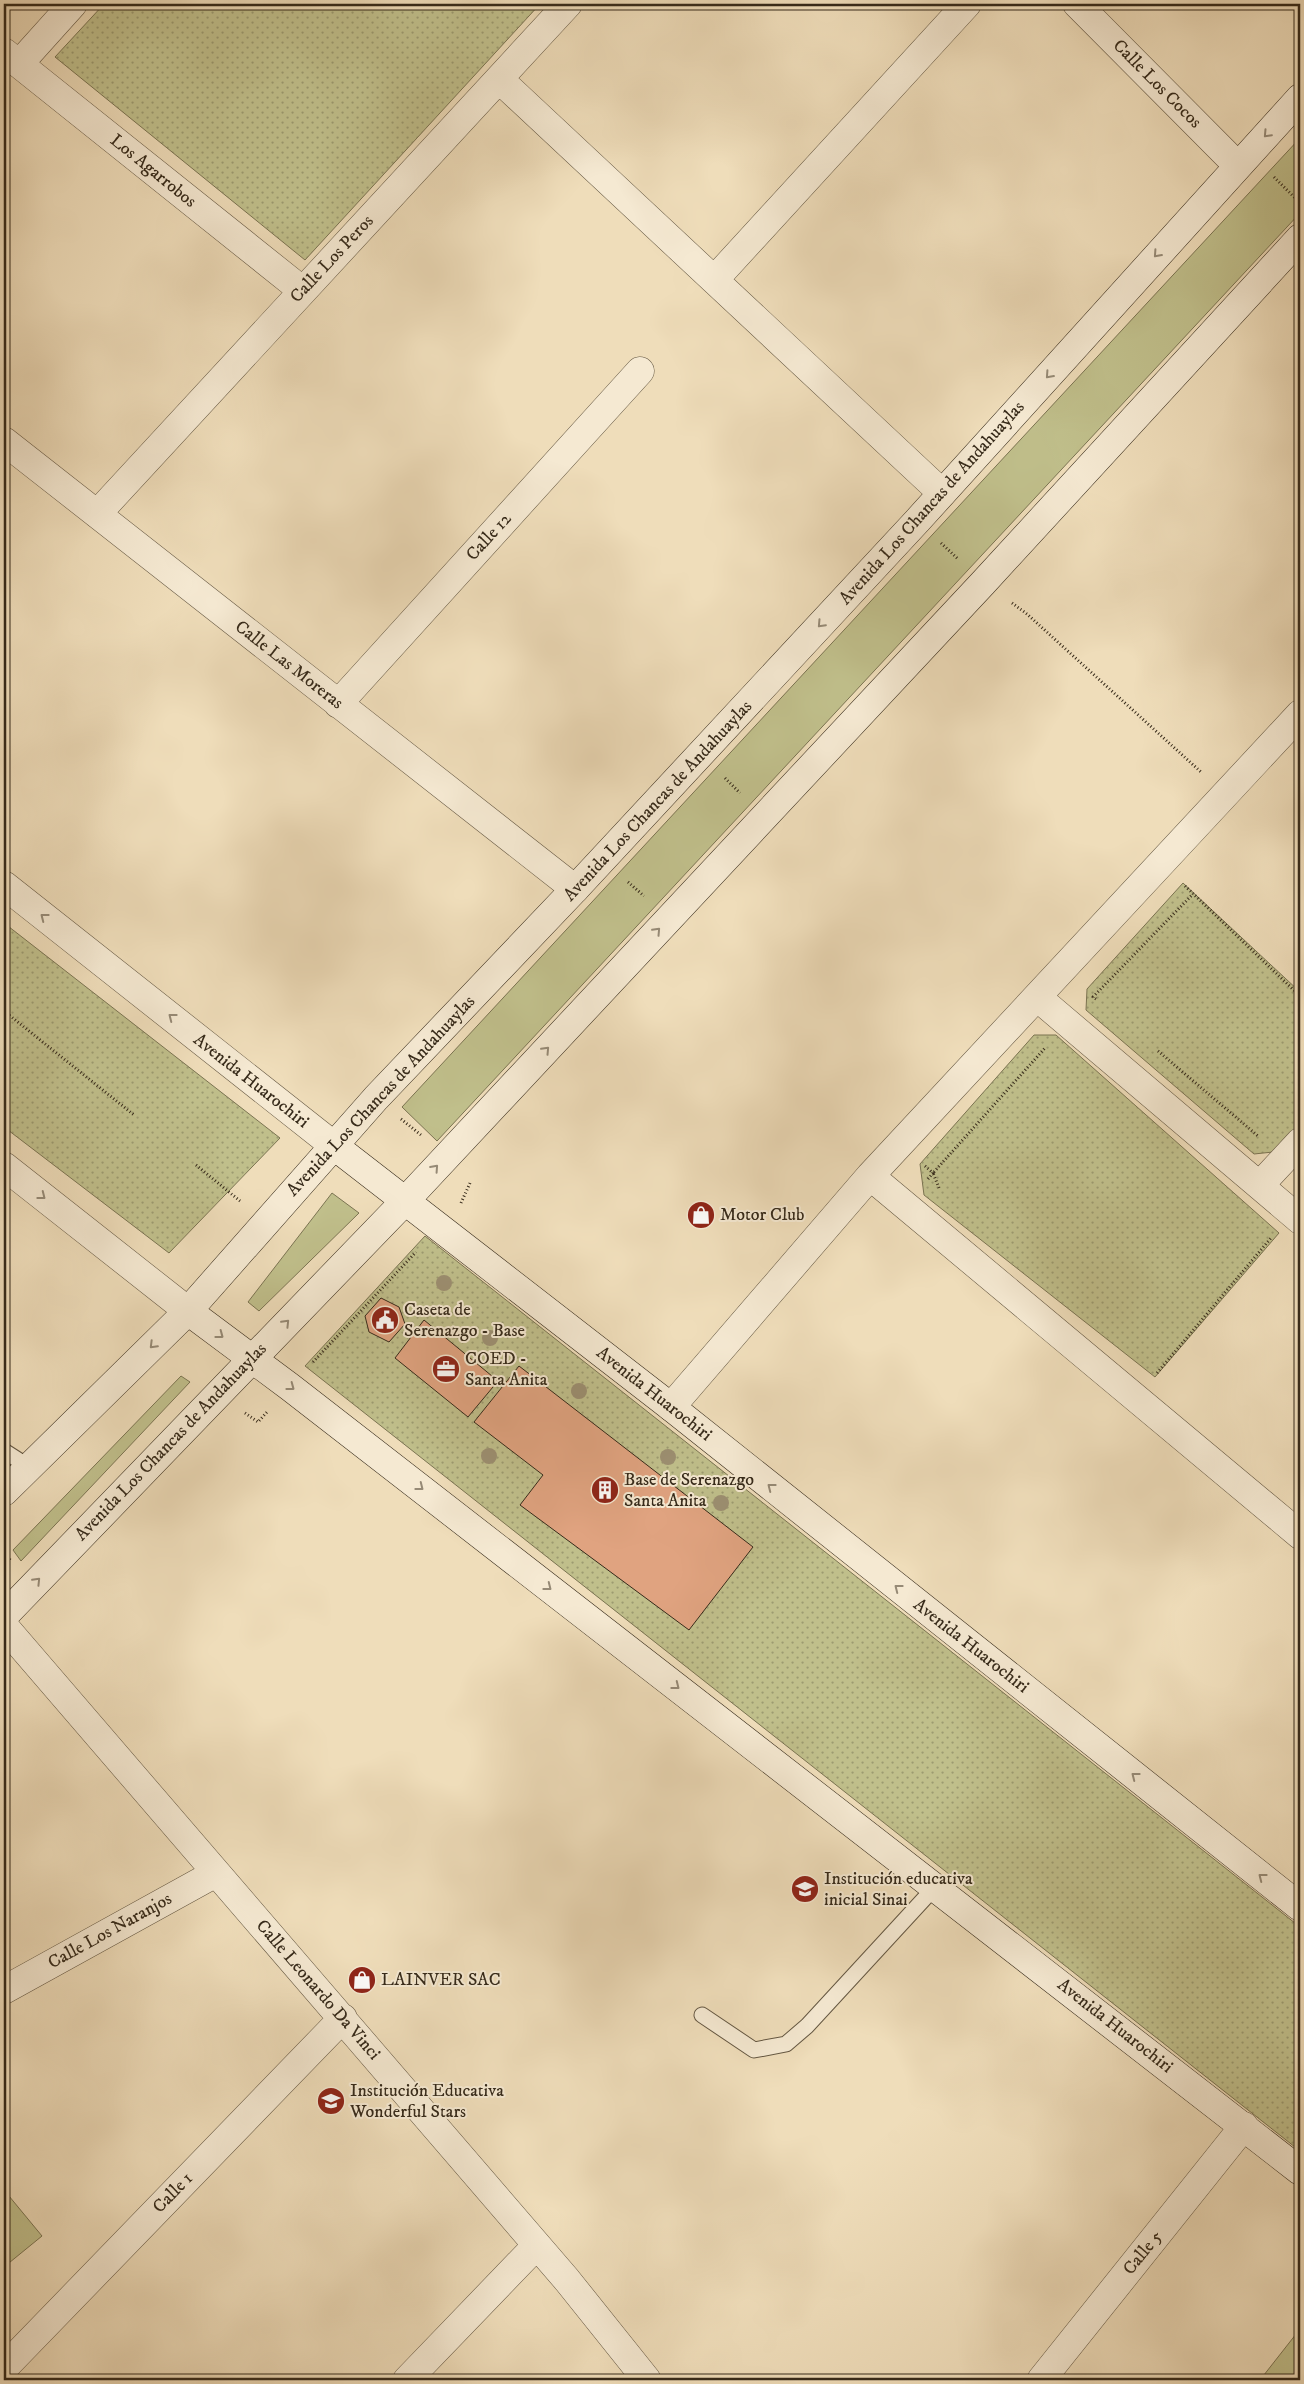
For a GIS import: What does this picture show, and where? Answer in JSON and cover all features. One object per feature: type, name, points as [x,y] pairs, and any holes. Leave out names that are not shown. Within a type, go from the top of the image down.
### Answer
[{"type":"street","points":[[11,58],[73,4]]},
{"type":"street","name":"Calle Los Peros","points":[[97,514],[568,4]]},
{"type":"street","points":[[715,278],[967,4]]},
{"type":"street","name":"Calle Los Cocos","points":[[1077,4],[1237,165]]},
{"type":"street","name":"Los Agarrobos","points":[[11,58],[303,291]]},
{"type":"street","points":[[499,79],[715,278],[942,494]]},
{"type":"street","name":"Avenida Los Chancas de Andahuaylas","points":[[4,1492],[188,1311],[333,1145],[575,889],[942,494],[1237,165],[1300,98]]},
{"type":"street","name":"Avenida Los Chancas de Andahuaylas","points":[[4,1616],[406,1200],[983,583],[1300,238]]},
{"type":"street","name":"Calle 12","points":[[338,704],[640,370]]},
{"type":"street","name":"Calle Las Moreras","points":[[4,441],[575,889]]},
{"type":"street","points":[[671,1408],[870,1176],[1300,714]]},
{"type":"street","name":"Avenida Huarochiri","points":[[4,885],[333,1145],[671,1408],[1300,1907]]},
{"type":"street","points":[[1037,997],[1300,1220]]},
{"type":"street","points":[[1260,1185],[1300,1142]]},
{"type":"street","name":"Avenida Huarochiri","points":[[4,1166],[188,1311],[252,1358],[1300,2171]]},
{"type":"street","points":[[870,1176],[1300,1535]]},
{"type":"street","name":"Calle Leonardo Da Vinci","points":[[4,1626],[343,2018],[566,2280],[646,2380]]},
{"type":"street","name":"Calle Los Naranjos","points":[[4,1990],[216,1873]]},
{"type":"street","name":"Calle 1","points":[[4,2368],[343,2018]]},
{"type":"street","name":"Calle 5","points":[[1041,2380],[1244,2126]]},
{"type":"street","points":[[408,2380],[536,2246]]},
{"type":"lane","points":[[4,1451],[29,1467]]},
{"type":"lane","points":[[702,2015],[754,2050],[786,2044],[807,2026],[935,1887]]},
{"type":"path","points":[[938,540],[963,564]]},
{"type":"path","points":[[983,583],[1027,614],[1226,794]]},
{"type":"path","points":[[701,754],[764,816]]},
{"type":"path","points":[[603,859],[668,918]]},
{"type":"path","points":[[1100,1003],[1093,997],[1193,894],[1300,996]]},
{"type":"path","points":[[4,1011],[134,1115]]},
{"type":"path","points":[[933,1173],[1048,1044]]},
{"type":"path","points":[[1154,1048],[1260,1137]]},
{"type":"path","points":[[397,1115],[427,1140]]},
{"type":"path","points":[[196,1165],[242,1202]]},
{"type":"path","points":[[1157,1373],[1272,1237]]},
{"type":"path","points":[[309,1366],[420,1247]]},
{"type":"path","points":[[240,1410],[258,1422]]},
{"type":"shaded area","points":[[104,4],[540,4],[305,260],[55,57]]},
{"type":"shaded area","points":[[1300,138],[1300,213],[437,1141],[402,1107]]},
{"type":"shaded area","points":[[1183,883],[1300,992],[1300,1123],[1273,1152],[1254,1154],[1086,1010],[1087,989]]},
{"type":"shaded area","points":[[4,923],[280,1138],[169,1253],[4,1127]]},
{"type":"shaded area","points":[[1034,1035],[1056,1035],[1279,1233],[1155,1377],[924,1195],[920,1164]]},
{"type":"shaded area","points":[[332,1193],[359,1213],[259,1311],[248,1302]]},
{"type":"shaded area","points":[[425,1236],[1300,1927],[1300,2151],[305,1366]]},
{"type":"shaded area","points":[[181,1376],[190,1382],[21,1561],[13,1550]]},
{"type":"shaded area","points":[[4,2190],[42,2236],[4,2267]]},
{"type":"shaded area","points":[[1300,2329],[1300,2380],[1260,2380]]},
{"type":"building","name":"Caseta de Serenazgo - Base","points":[[381,1298],[399,1307],[405,1324],[389,1342],[369,1332],[365,1316]]},
{"type":"building","name":"COED - Santa Anita","points":[[424,1320],[498,1381],[468,1417],[395,1358]]},
{"type":"building","name":"Base de Serenazgo Santa Anita","points":[[519,1366],[753,1547],[689,1630],[520,1505],[543,1475],[474,1422]]},
{"type":"place","name":"Motor Club","points":[[701,1215]]},
{"type":"place","name":"Caseta de Serenazgo - Base","points":[[385,1320]]},
{"type":"place","name":"COED - Santa Anita","points":[[446,1369]]},
{"type":"place","name":"Base de Serenazgo Santa Anita","points":[[605,1490]]},
{"type":"place","name":"Institución educativa inicial Sinai","points":[[805,1889]]},
{"type":"place","name":"LAINVER SAC","points":[[362,1980]]},
{"type":"place","name":"Institución Educativa Wonderful Stars","points":[[331,2101]]}]
